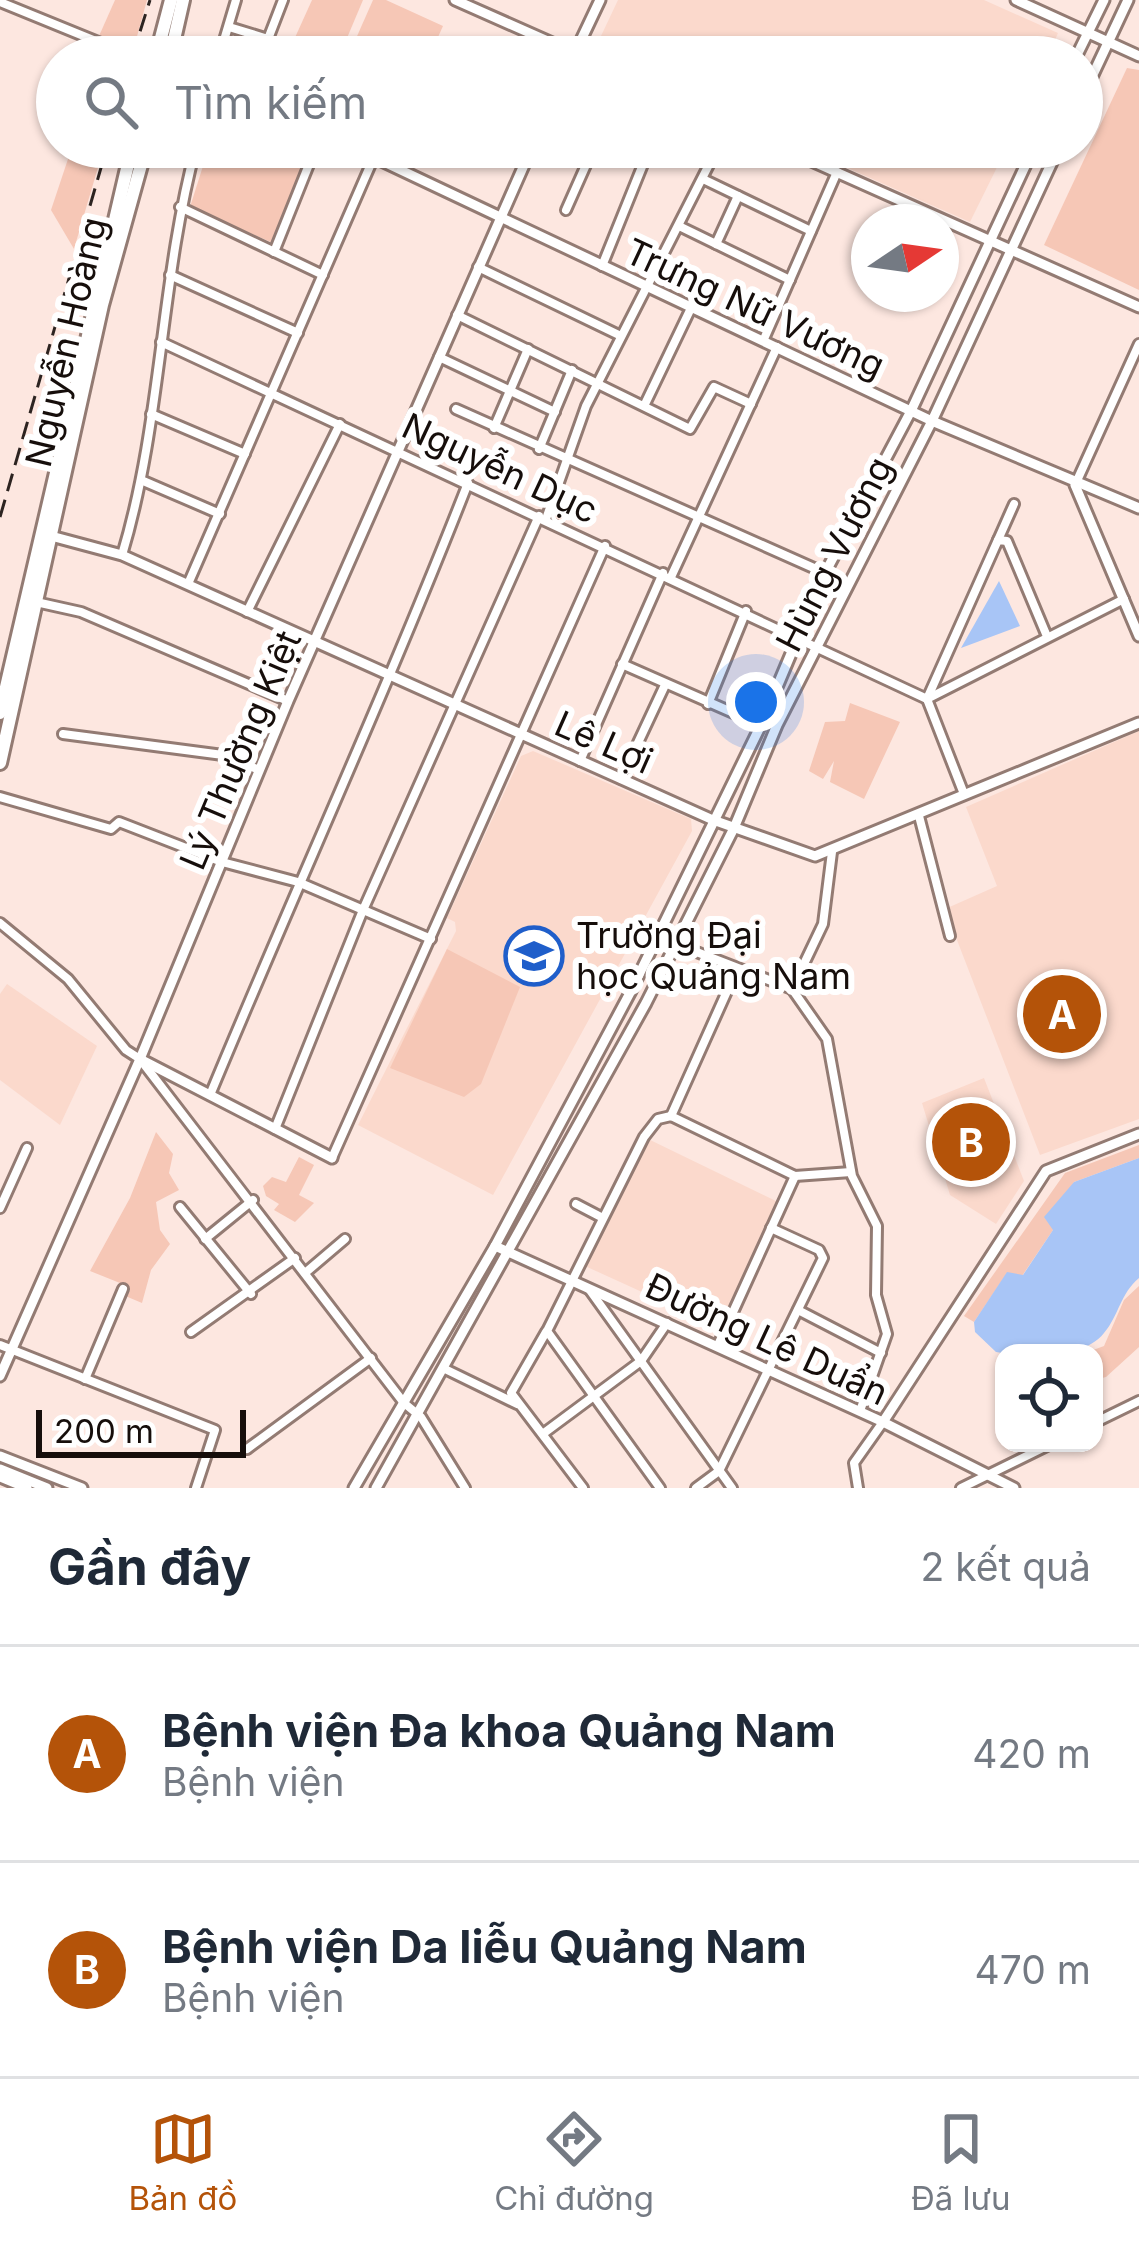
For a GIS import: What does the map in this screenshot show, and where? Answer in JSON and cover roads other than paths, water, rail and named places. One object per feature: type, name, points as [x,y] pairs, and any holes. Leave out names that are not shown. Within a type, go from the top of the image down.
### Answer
[{"type":"highway","points":[[162,36],[171,0]]},
{"type":"highway","points":[[175,36],[183,0]]},
{"type":"highway","name":"Nguyễn Hoàng","points":[[0,763],[3,716],[127,168]]},
{"type":"highway","name":"Nguyễn Hoàng","points":[[3,716],[36,602],[103,305],[140,168]]},
{"type":"street","points":[[226,36],[236,0]]},
{"type":"street","points":[[269,36],[283,0]]},
{"type":"street","points":[[455,0],[473,3],[538,36]]},
{"type":"street","points":[[585,36],[600,0]]},
{"type":"street","points":[[1016,0],[1096,36]]},
{"type":"street","points":[[1086,36],[1104,0]]},
{"type":"street","points":[[1103,53],[1129,0]]},
{"type":"street","points":[[0,2],[83,36]]},
{"type":"street","points":[[229,27],[258,36]]},
{"type":"street","points":[[1103,40],[1139,56]]},
{"type":"street","points":[[122,555],[142,481],[180,207],[190,168]]},
{"type":"street","points":[[274,252],[308,168]]},
{"type":"street","points":[[188,584],[369,168]]},
{"type":"street","name":"Trưng Nữ Vương","points":[[396,168],[932,421],[1139,508]]},
{"type":"street","name":"Lý Thường Kiệt","points":[[0,1376],[5,1347],[140,1059],[287,701],[523,168]]},
{"type":"street","points":[[566,210],[585,168]]},
{"type":"street","points":[[602,266],[642,168]]},
{"type":"street","points":[[275,1129],[363,910],[542,517],[598,381],[708,168]]},
{"type":"street","points":[[828,168],[1139,307]]},
{"type":"street","name":"Hùng Vương","points":[[354,1488],[495,1246],[631,991],[761,725],[825,573],[911,411],[1024,168]]},
{"type":"street","name":"Hùng Vương","points":[[376,1488],[421,1417],[676,944],[816,646],[932,421],[1049,168]]},
{"type":"street","points":[[764,339],[837,172]]},
{"type":"street","points":[[703,179],[811,231]]},
{"type":"street","points":[[716,244],[738,196]]},
{"type":"street","points":[[180,207],[323,275]]},
{"type":"street","points":[[679,226],[790,280]]},
{"type":"street","points":[[478,268],[621,336]]},
{"type":"street","points":[[170,274],[298,333]]},
{"type":"street","points":[[645,404],[692,305]]},
{"type":"street","points":[[457,315],[693,429],[714,387],[751,404]]},
{"type":"street","name":"Nguyễn Dục","points":[[160,342],[927,699]]},
{"type":"street","points":[[1139,344],[1076,485],[1139,637]]},
{"type":"street","points":[[580,761],[622,664],[698,518],[778,345]]},
{"type":"street","points":[[494,428],[528,349]]},
{"type":"street","points":[[439,357],[555,412]]},
{"type":"street","points":[[539,449],[572,370]]},
{"type":"street","points":[[455,409],[825,573]]},
{"type":"street","points":[[151,414],[245,454]]},
{"type":"street","points":[[247,612],[340,424]]},
{"type":"street","points":[[142,481],[220,514]]},
{"type":"street","points":[[210,1095],[298,882],[392,678],[468,483]]},
{"type":"street","points":[[964,794],[927,699],[1014,504]]},
{"type":"street","name":"Lê Lợi","points":[[51,536],[122,555],[713,820],[794,851],[832,852]]},
{"type":"street","points":[[998,540],[1006,541],[1046,634]]},
{"type":"street","points":[[0,923],[68,980],[126,1050],[332,1158],[605,546]]},
{"type":"street","points":[[927,699],[1046,634],[1124,599]]},
{"type":"street","points":[[36,602],[81,612],[287,701]]},
{"type":"street","points":[[708,704],[746,611]]},
{"type":"street","points":[[622,664],[761,725]]},
{"type":"street","points":[[621,779],[664,685]]},
{"type":"street","points":[[792,989],[823,924],[832,852],[1139,723]]},
{"type":"street","points":[[63,734],[223,755],[259,770]]},
{"type":"street","points":[[0,797],[111,829],[119,822],[223,862],[298,882],[431,939]]},
{"type":"street","points":[[919,816],[950,936]]},
{"type":"street","points":[[676,944],[792,989],[827,1039],[851,1172],[877,1226],[876,1295],[887,1334],[860,1411]]},
{"type":"street","points":[[584,1488],[511,1393],[652,1124],[671,1116],[737,969]]},
{"type":"street","points":[[140,1059],[253,1200],[404,1403],[421,1417],[465,1488]]},
{"type":"street","points":[[671,1116],[795,1176],[851,1172]]},
{"type":"street","points":[[858,1488],[854,1463],[1046,1171],[1139,1134]]},
{"type":"street","points":[[0,1208],[27,1148]]},
{"type":"street","points":[[718,1345],[795,1176]]},
{"type":"street","points":[[205,1239],[253,1200]]},
{"type":"street","points":[[577,1204],[601,1217]]},
{"type":"street","points":[[180,1207],[251,1294]]},
{"type":"street","points":[[695,1488],[719,1471],[822,1253],[771,1228]]},
{"type":"street","points":[[305,1273],[344,1239]]},
{"type":"street","name":"Đường Lê Duẩn","points":[[495,1246],[860,1411],[1014,1488]]},
{"type":"street","points":[[191,1332],[251,1294],[295,1258]]},
{"type":"street","points":[[587,1286],[732,1488]]},
{"type":"street","points":[[85,1379],[122,1289]]},
{"type":"street","points":[[797,1310],[881,1352]]},
{"type":"street","points":[[544,1433],[641,1361],[668,1322]]},
{"type":"street","points":[[547,1331],[660,1488]]},
{"type":"street","points":[[5,1347],[214,1430],[196,1488]]},
{"type":"street","points":[[247,1449],[371,1358]]},
{"type":"street","points":[[445,1369],[519,1404]]},
{"type":"street","points":[[1103,1419],[1139,1401]]},
{"type":"street","points":[[961,1488],[1034,1452]]},
{"type":"street","points":[[0,1456],[82,1488]]},
{"type":"street","points":[[0,1473],[26,1488]]},
{"type":"street","points":[[0,1473],[47,1488]]},
{"type":"water","points":[[999,581],[1020,626],[961,648]]},
{"type":"water","points":[[1139,1158],[1139,1278],[1094,1342],[995,1344],[995,1351],[975,1332],[974,1322],[1007,1272],[1023,1275],[1053,1230],[1044,1217],[1074,1182]]},
{"type":"railway","points":[[139,36],[150,0]]},
{"type":"railway","points":[[0,517],[101,168]]},
{"type":"place","name":"Trường Đại học Quảng Nam","points":[[534,956]]},
{"type":"place","name":"Bệnh viện Đa khoa Quảng Nam","points":[[1062,1014]]},
{"type":"place","name":"Bệnh viện Da liễu Quảng Nam","points":[[971,1142]]}]
